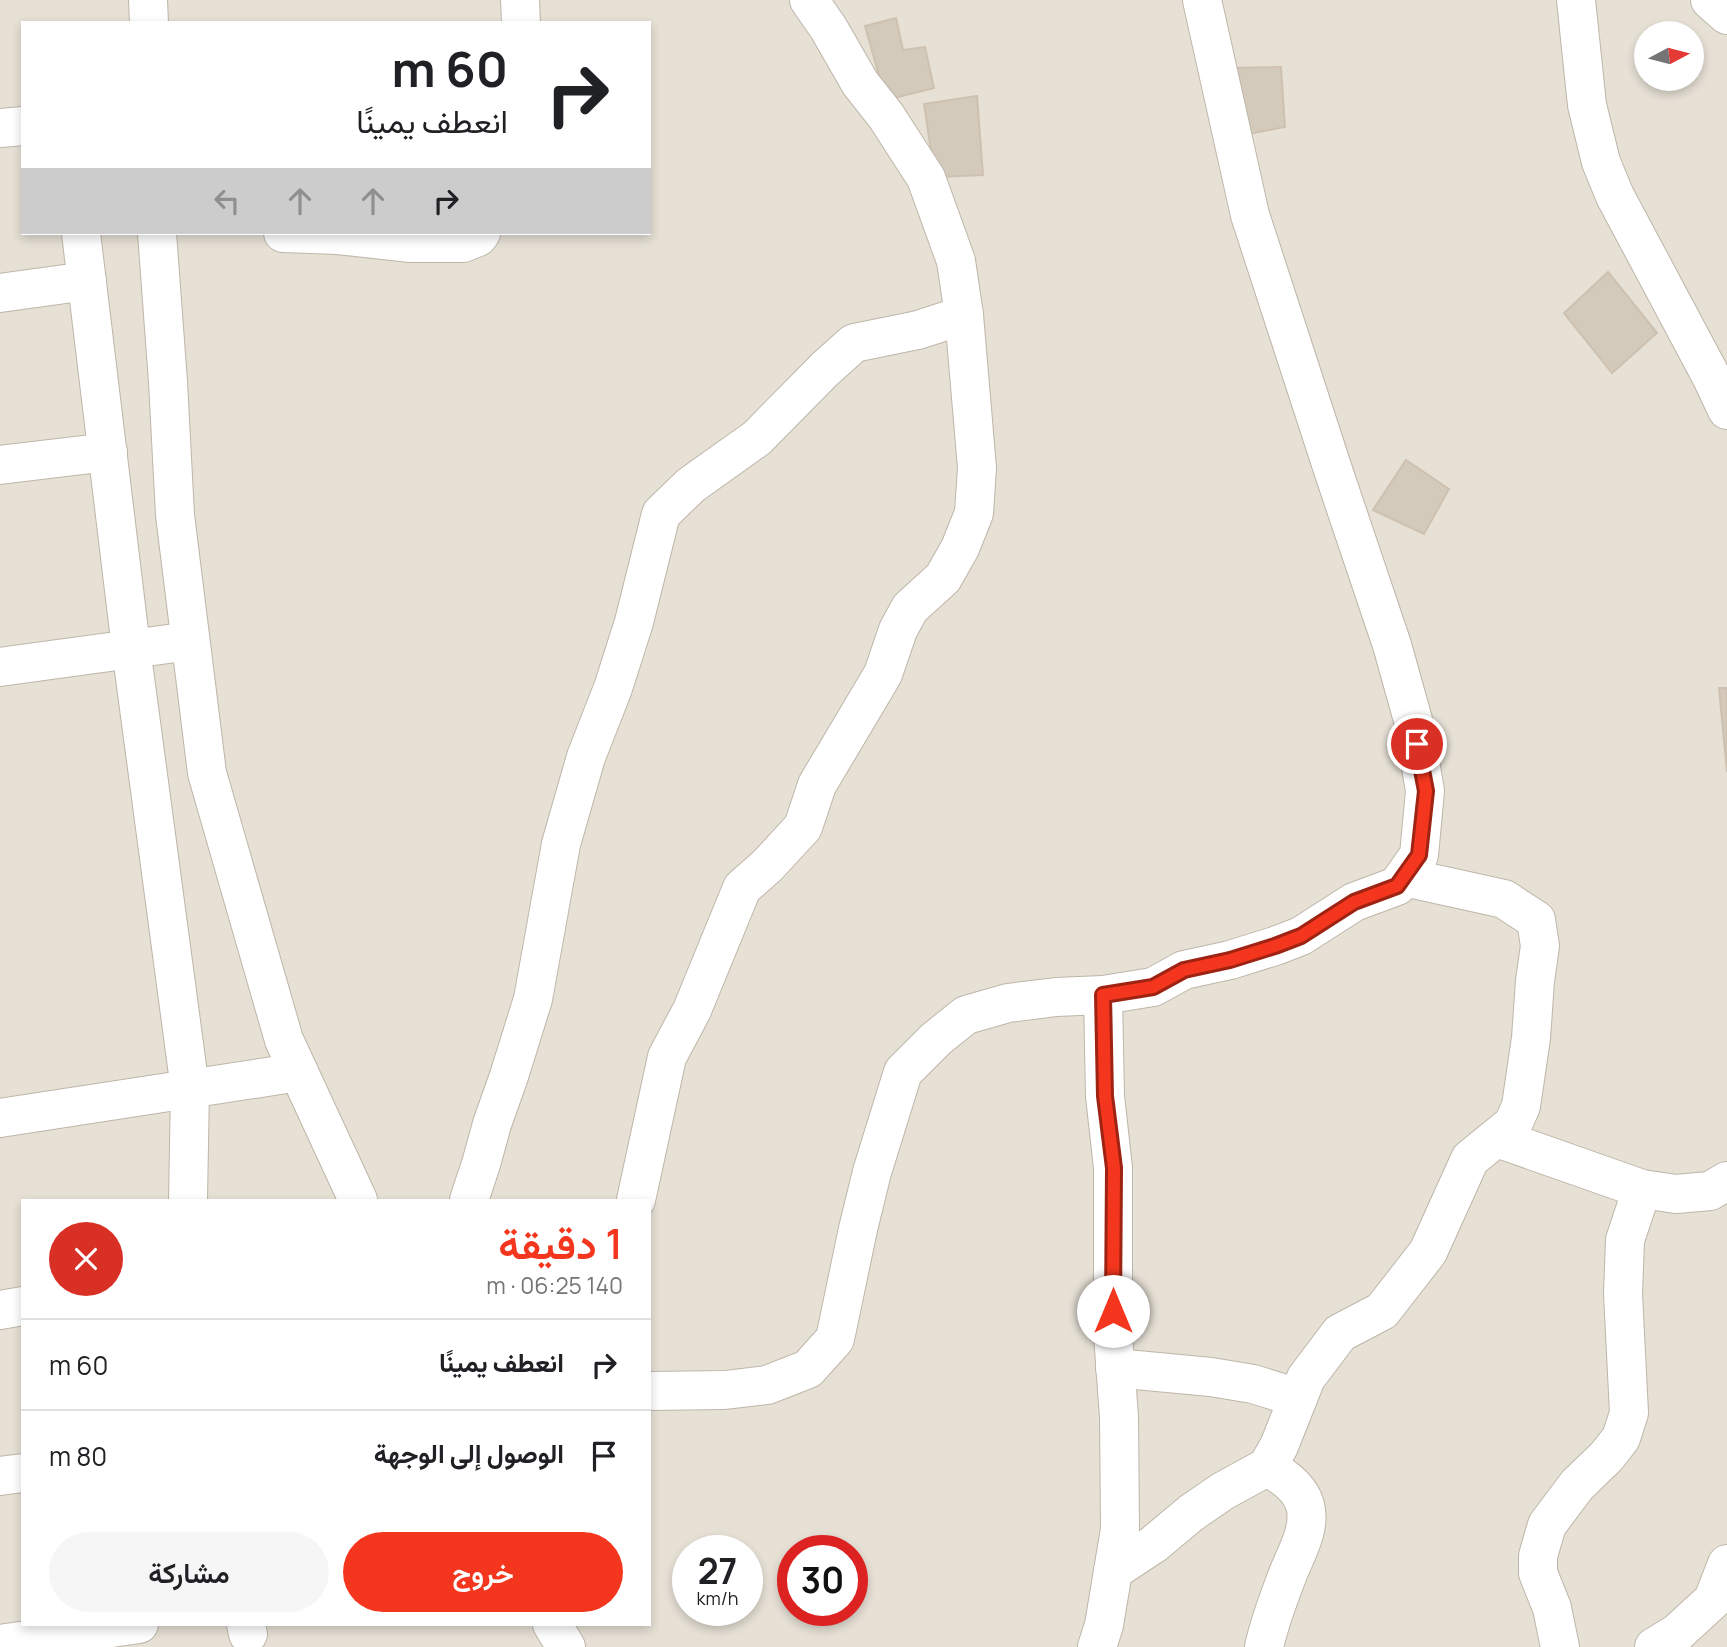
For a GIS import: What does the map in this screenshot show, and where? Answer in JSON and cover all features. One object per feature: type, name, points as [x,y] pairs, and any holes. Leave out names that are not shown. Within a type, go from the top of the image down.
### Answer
[{"type":"street","points":[[148,0],[149,21]]},
{"type":"street","points":[[520,0],[521,21]]},
{"type":"street","points":[[636,1199],[667,1057],[692,1010],[742,888],[786,847],[803,827],[817,785],[883,674],[898,630],[910,608],[943,578],[960,548],[974,513],[977,468],[964,315],[956,261],[926,178],[886,116],[860,83],[809,0]]},
{"type":"street","points":[[651,1391],[725,1390],[767,1385],[808,1369],[835,1339],[872,1172],[903,1072],[936,1039],[966,1015],[1008,1003],[1103,995],[1153,987],[1184,970],[1230,960],[1301,936],[1354,902],[1397,886],[1419,855],[1426,791],[1413,720],[1392,645],[1250,215],[1202,0]]},
{"type":"street","points":[[1576,0],[1587,105],[1601,162],[1615,196],[1727,410]]},
{"type":"street","points":[[1710,0],[1727,15]]},
{"type":"street","points":[[0,128],[21,126]]},
{"type":"street","points":[[81,235],[131,648],[190,1089],[188,1199]]},
{"type":"street","points":[[158,235],[175,515],[207,773],[284,1040],[358,1199]]},
{"type":"street","points":[[338,235],[411,243],[463,243],[480,235]]},
{"type":"street","points":[[0,293],[87,281]]},
{"type":"street","points":[[469,1199],[533,999],[561,844],[586,757],[613,688],[634,622],[661,514],[691,485],[757,438],[854,343],[918,330],[964,315]]},
{"type":"street","points":[[0,465],[108,452]]},
{"type":"street","points":[[0,667],[190,641]]},
{"type":"street","points":[[1113,1571],[1154,1544],[1223,1491],[1267,1467],[1279,1446],[1306,1378],[1340,1333],[1382,1311],[1428,1252],[1470,1159],[1513,1125],[1521,1106],[1540,946],[1536,920],[1504,899],[1404,877]]},
{"type":"street","points":[[1097,1647],[1104,1625],[1120,1529],[1119,1417],[1113,1335],[1114,1168],[1105,1096],[1103,995]]},
{"type":"street","points":[[0,1118],[299,1072]]},
{"type":"street","points":[[1497,1138],[1642,1189],[1676,1194],[1710,1191],[1727,1181]]},
{"type":"street","points":[[1560,1647],[1552,1608],[1538,1573],[1538,1556],[1547,1525],[1577,1485],[1621,1438],[1629,1413],[1623,1294],[1625,1240],[1642,1189]]},
{"type":"street","points":[[0,1310],[21,1306]]},
{"type":"street","points":[[1115,1368],[1211,1377],[1253,1384],[1298,1398]]},
{"type":"street","points":[[1264,1647],[1285,1580],[1306,1528],[1305,1504],[1297,1491],[1283,1476],[1267,1467]]},
{"type":"street","points":[[0,1476],[21,1473]]},
{"type":"street","points":[[1654,1647],[1677,1633],[1713,1600],[1727,1564]]},
{"type":"street","points":[[0,1644],[125,1626]]},
{"type":"street","points":[[543,1647],[546,1626]]},
{"type":"street","points":[[553,1626],[566,1647]]},
{"type":"shaded area","points":[[0,0],[1727,0],[1727,1647],[0,1647]]},
{"type":"building","points":[[896,18],[903,50],[925,47],[934,88],[886,100],[865,26]]},
{"type":"building","points":[[1281,67],[1285,127],[1242,135],[1227,68]]},
{"type":"building","points":[[977,96],[983,175],[935,177],[924,104]]},
{"type":"building","points":[[1608,272],[1657,333],[1612,373],[1564,313]]},
{"type":"building","points":[[1406,460],[1449,489],[1424,534],[1373,510]]},
{"type":"building","points":[[1719,688],[1727,688],[1727,772]]},
{"type":"route","points":[[1113,1311],[1114,1168],[1105,1096],[1103,995],[1153,987],[1184,970],[1275,946],[1301,936],[1354,902],[1397,886],[1419,855],[1426,791],[1417,744]]}]
